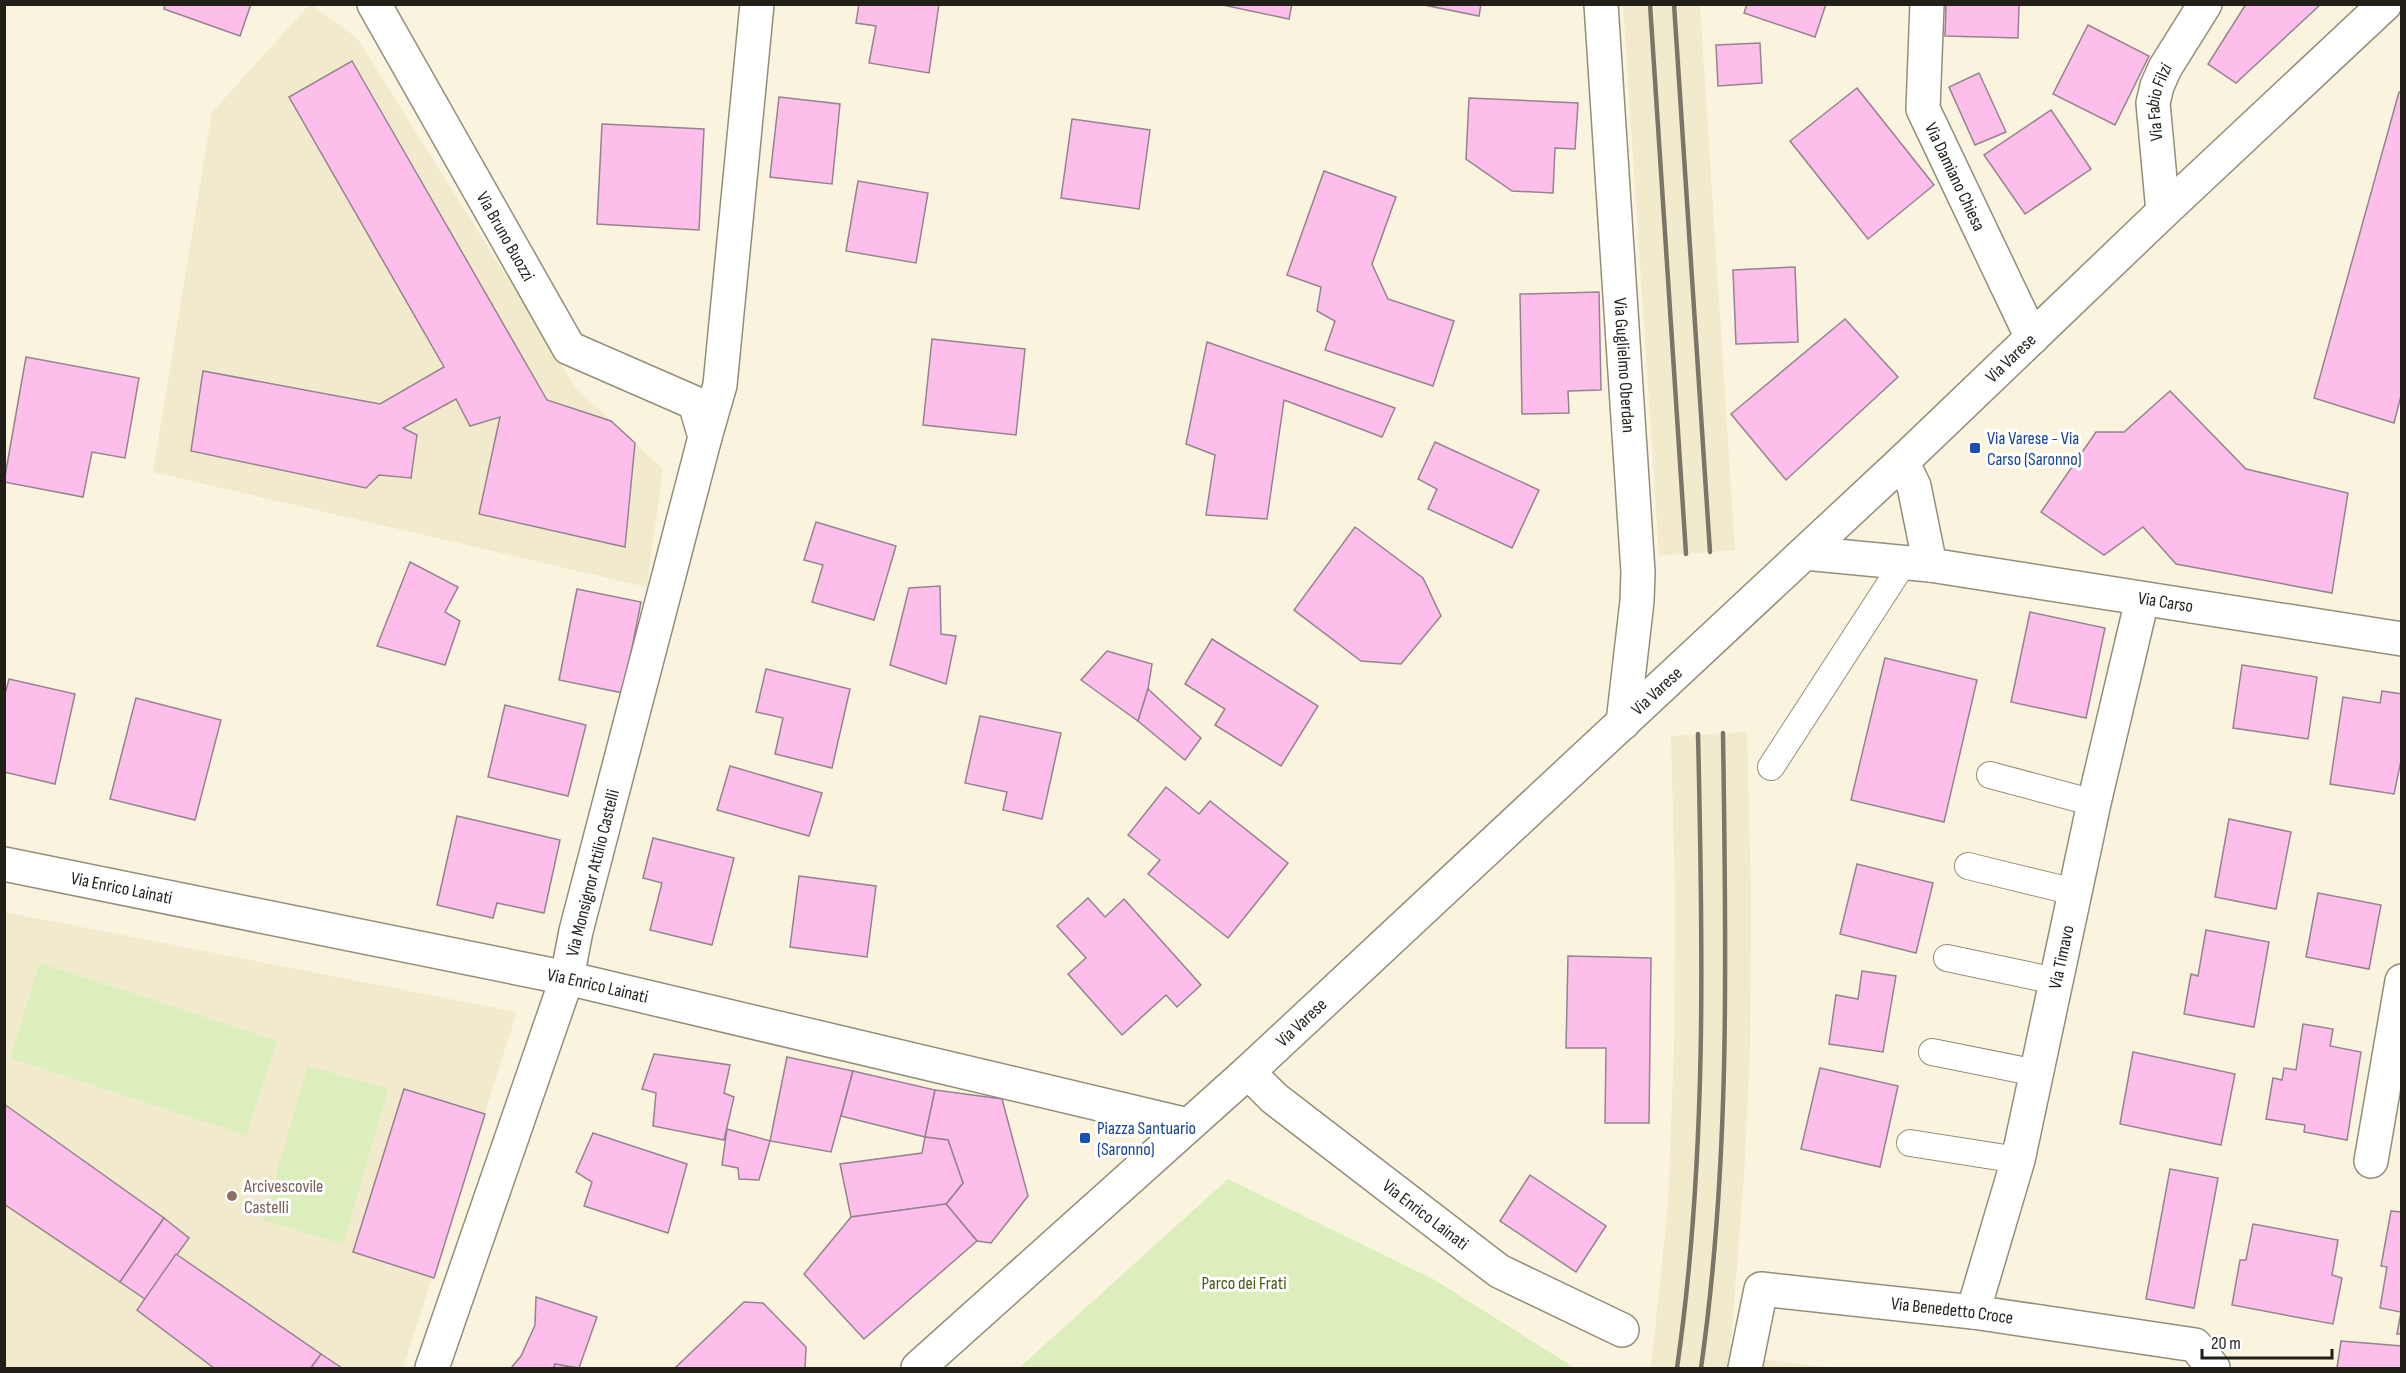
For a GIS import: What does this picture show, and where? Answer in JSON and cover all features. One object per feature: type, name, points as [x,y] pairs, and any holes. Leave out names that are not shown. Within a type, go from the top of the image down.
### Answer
[{"type":"street","name":"Via Bruno Buozzi","points":[[374,4],[569,348],[694,404],[705,437]]},
{"type":"street","name":"Via Monsignor Attilio Castelli","points":[[432,1368],[567,978],[576,931],[720,385],[757,4]]},
{"type":"street","name":"Via Guglielmo Oberdan","points":[[1601,4],[1638,572],[1637,601],[1623,723]]},
{"type":"street","name":"Via Damiano Chiesa","points":[[1927,4],[1923,109],[2032,338]]},
{"type":"street","name":"Via Fabio Filzi","points":[[2163,212],[2154,103],[2157,86],[2205,4]]},
{"type":"street","name":"Via Varese","points":[[918,1368],[1248,1072],[1902,462],[2163,212],[2385,4]]},
{"type":"street","points":[[1902,462],[1914,486],[1917,564]]},
{"type":"street","name":"Via Carso","points":[[1805,553],[1917,564],[2402,639]]},
{"type":"street","name":"Via Timavo","points":[[1973,1312],[2018,1160],[2094,803],[2142,600]]},
{"type":"street","name":"Via Enrico Lainati","points":[[4,864],[567,978],[1188,1125]]},
{"type":"street","points":[[2371,1161],[2402,981]]},
{"type":"street","name":"Via Enrico Lainati","points":[[1248,1072],[1274,1098],[1499,1271],[1622,1330]]},
{"type":"street","name":"Via Benedetto Croce","points":[[1745,1368],[1761,1289],[1973,1312],[2195,1346],[2213,1368]]},
{"type":"lane","points":[[1771,767],[1917,564]]},
{"type":"lane","points":[[1990,775],[2094,803]]},
{"type":"lane","points":[[1968,866],[2075,891]]},
{"type":"lane","points":[[1947,958],[2056,981]]},
{"type":"lane","points":[[1932,1053],[2037,1073]]},
{"type":"lane","points":[[1910,1143],[2018,1160]]},
{"type":"shaded area","points":[[310,4],[357,38],[576,388],[663,469],[647,587],[153,472],[212,112]]},
{"type":"shaded area","points":[[1623,5],[1700,5],[1735,550],[1659,556]]},
{"type":"shaded area","points":[[1747,732],[1751,893],[1750,1052],[1744,1175],[1730,1356],[1837,1368],[1651,1368],[1668,1205],[1674,1050],[1675,893],[1671,736]]},
{"type":"shaded area","name":"Arcivescovile Castelli","points":[[4,912],[517,1012],[403,1368],[5,1368]]},
{"type":"green space","points":[[40,963],[277,1041],[246,1135],[10,1058]]},
{"type":"green space","points":[[308,1066],[388,1089],[343,1244],[263,1220]]},
{"type":"green space","name":"Parco dei Frati","points":[[1228,1179],[1433,1279],[1575,1368],[1019,1368]]},
{"type":"building","points":[[165,4],[251,4],[240,36],[164,9]]},
{"type":"building","points":[[859,4],[939,4],[929,73],[869,63],[876,26],[856,23]]},
{"type":"building","points":[[1218,4],[1292,4],[1289,19]]},
{"type":"building","points":[[1419,4],[1481,4],[1479,16]]},
{"type":"building","points":[[1747,4],[1826,4],[1815,37],[1744,13]]},
{"type":"building","points":[[1946,4],[2019,4],[2018,38],[1945,36]]},
{"type":"building","points":[[2246,4],[2321,4],[2236,83],[2208,64]]},
{"type":"building","points":[[2088,25],[2149,56],[2115,125],[2053,94]]},
{"type":"building","points":[[1760,43],[1762,83],[1718,86],[1716,45]]},
{"type":"building","points":[[352,61],[547,400],[611,421],[635,443],[625,547],[479,514],[500,417],[470,426],[456,399],[403,428],[417,435],[411,478],[379,475],[366,488],[191,451],[203,371],[380,404],[444,367],[289,97]]},
{"type":"building","points":[[1979,73],[2006,132],[1975,145],[1949,87]]},
{"type":"building","points":[[1857,88],[1934,185],[1868,239],[1790,141]]},
{"type":"building","points":[[2399,92],[2402,92],[2402,392],[2394,423],[2314,398]]},
{"type":"building","points":[[779,97],[840,104],[832,184],[770,177]]},
{"type":"building","points":[[1469,98],[1578,103],[1575,149],[1555,148],[1553,193],[1512,191],[1466,159]]},
{"type":"building","points":[[2051,110],[2091,169],[2025,214],[1984,155]]},
{"type":"building","points":[[1072,119],[1150,130],[1139,209],[1061,198]]},
{"type":"building","points":[[602,124],[704,129],[699,230],[597,224]]},
{"type":"building","points":[[1324,171],[1396,197],[1372,264],[1388,299],[1454,321],[1433,386],[1325,350],[1335,321],[1317,311],[1321,287],[1287,275]]},
{"type":"building","points":[[858,181],[928,193],[916,263],[846,251]]},
{"type":"building","points":[[1795,267],[1798,342],[1736,344],[1733,270]]},
{"type":"building","points":[[1599,292],[1601,390],[1568,391],[1569,413],[1522,414],[1520,294]]},
{"type":"building","points":[[1845,319],[1898,377],[1786,480],[1731,414]]},
{"type":"building","points":[[932,339],[1025,349],[1016,435],[923,425]]},
{"type":"building","points":[[1207,342],[1395,408],[1382,437],[1284,400],[1267,519],[1206,515],[1215,455],[1186,444]]},
{"type":"building","points":[[26,357],[139,378],[125,458],[92,452],[83,497],[4,482]]},
{"type":"building","points":[[2170,391],[2246,469],[2348,493],[2332,593],[2176,564],[2143,527],[2104,555],[2041,512],[2096,432],[2124,432]]},
{"type":"building","points":[[1435,442],[1539,490],[1512,548],[1428,509],[1437,489],[1418,479]]},
{"type":"building","points":[[816,522],[896,546],[874,620],[812,602],[823,565],[804,560]]},
{"type":"building","points":[[1355,527],[1423,578],[1441,616],[1401,664],[1361,661],[1294,610]]},
{"type":"building","points":[[410,562],[458,587],[445,612],[460,621],[445,665],[377,646]]},
{"type":"building","points":[[940,586],[941,634],[956,636],[946,684],[890,665],[909,588]]},
{"type":"building","points":[[577,589],[641,602],[623,693],[559,680]]},
{"type":"building","points":[[2030,612],[2105,628],[2086,718],[2011,702]]},
{"type":"building","points":[[1212,639],[1318,706],[1281,766],[1215,725],[1225,709],[1185,684]]},
{"type":"building","points":[[1107,651],[1152,664],[1148,689],[1138,721],[1081,680]]},
{"type":"building","points":[[1885,658],[1977,680],[1944,822],[1851,800]]},
{"type":"building","points":[[2242,665],[2317,677],[2308,739],[2233,728]]},
{"type":"building","points":[[766,669],[850,689],[832,768],[775,754],[783,718],[756,712]]},
{"type":"building","points":[[9,679],[75,694],[55,784],[4,772],[4,698]]},
{"type":"building","points":[[1148,689],[1201,738],[1185,760],[1138,721]]},
{"type":"building","points":[[2382,691],[2402,694],[2402,756],[2394,794],[2330,784],[2343,697],[2380,703]]},
{"type":"building","points":[[136,698],[221,720],[195,820],[110,799]]},
{"type":"building","points":[[505,705],[586,725],[568,796],[488,777]]},
{"type":"building","points":[[980,716],[1061,733],[1042,819],[1003,810],[1007,792],[965,783]]},
{"type":"building","points":[[730,766],[822,793],[809,836],[717,810]]},
{"type":"building","points":[[1166,787],[1199,814],[1210,801],[1288,863],[1228,938],[1148,874],[1160,860],[1128,835]]},
{"type":"building","points":[[457,816],[560,840],[544,913],[497,903],[493,918],[437,905]]},
{"type":"building","points":[[2229,819],[2291,832],[2276,909],[2215,897]]},
{"type":"building","points":[[653,838],[734,858],[712,945],[650,930],[662,883],[643,878]]},
{"type":"building","points":[[1857,864],[1933,883],[1916,953],[1840,934]]},
{"type":"building","points":[[799,876],[876,886],[867,957],[790,947]]},
{"type":"building","points":[[2318,893],[2381,905],[2369,969],[2306,957]]},
{"type":"building","points":[[1088,898],[1105,917],[1124,899],[1201,985],[1177,1007],[1166,995],[1122,1035],[1068,974],[1086,958],[1057,926]]},
{"type":"building","points":[[2206,930],[2269,942],[2254,1027],[2184,1014],[2191,974],[2198,976]]},
{"type":"building","points":[[1568,956],[1651,958],[1649,1123],[1605,1123],[1606,1048],[1566,1048]]},
{"type":"building","points":[[1862,971],[1896,976],[1883,1052],[1829,1044],[1836,995],[1858,999]]},
{"type":"building","points":[[2303,1024],[2333,1029],[2330,1046],[2361,1052],[2347,1140],[2304,1132],[2305,1125],[2266,1119],[2273,1078],[2282,1080],[2284,1068],[2296,1070]]},
{"type":"building","points":[[2133,1052],[2235,1074],[2221,1145],[2120,1124]]},
{"type":"building","points":[[654,1054],[730,1065],[724,1093],[734,1097],[724,1140],[653,1126],[656,1093],[642,1089]]},
{"type":"building","points":[[787,1057],[853,1071],[831,1152],[770,1141]]},
{"type":"building","points":[[1820,1068],[1898,1086],[1880,1167],[1801,1149]]},
{"type":"building","points":[[853,1071],[935,1090],[925,1137],[841,1116]]},
{"type":"building","points":[[404,1089],[485,1114],[434,1278],[353,1252]]},
{"type":"building","points":[[935,1090],[1002,1099],[1028,1196],[991,1243],[977,1241],[946,1204],[963,1183],[948,1140],[925,1137]]},
{"type":"building","points":[[4,1104],[164,1218],[120,1282],[4,1204]]},
{"type":"building","points":[[727,1129],[770,1141],[759,1180],[739,1179],[738,1168],[722,1165]]},
{"type":"building","points":[[593,1133],[687,1164],[668,1233],[584,1206],[592,1182],[576,1172]]},
{"type":"building","points":[[925,1137],[948,1140],[963,1183],[946,1204],[851,1217],[840,1164],[922,1153]]},
{"type":"building","points":[[2170,1169],[2218,1178],[2194,1308],[2146,1299]]},
{"type":"building","points":[[1530,1175],[1606,1226],[1576,1272],[1500,1221]]},
{"type":"building","points":[[946,1204],[977,1241],[864,1339],[804,1274],[851,1217]]},
{"type":"building","points":[[2391,1211],[2402,1212],[2402,1334],[2397,1334],[2401,1312],[2380,1308],[2387,1267],[2381,1266]]},
{"type":"building","points":[[164,1218],[189,1238],[145,1299],[120,1282]]},
{"type":"building","points":[[2253,1224],[2338,1240],[2332,1275],[2342,1278],[2333,1324],[2232,1305],[2240,1260],[2246,1260]]},
{"type":"building","points":[[176,1254],[321,1354],[311,1368],[214,1368],[137,1310]]},
{"type":"building","points":[[536,1297],[597,1317],[579,1368],[555,1364],[554,1368],[511,1368],[521,1356],[535,1325]]},
{"type":"building","points":[[744,1302],[763,1303],[806,1347],[805,1368],[675,1368]]},
{"type":"building","points":[[2341,1341],[2402,1346],[2402,1368],[2337,1368]]},
{"type":"building","points":[[321,1354],[342,1368],[311,1368]]},
{"type":"building","points":[[555,1364],[575,1368],[554,1368]]},
{"type":"railway","points":[[1650,4],[1686,554]]},
{"type":"railway","points":[[1674,4],[1710,552]]},
{"type":"railway","points":[[1701,1368],[1711,1289],[1722,1131],[1725,972],[1723,733]]},
{"type":"railway","points":[[1677,1368],[1694,1211],[1701,1052],[1698,734]]},
{"type":"place","name":"Via Varese - Via Carso (Saronno)","points":[[1975,448]]},
{"type":"place","name":"Piazza Santuario (Saronno)","points":[[1085,1138]]},
{"type":"place","name":"Arcivescovile Castelli","points":[[232,1196]]}]
